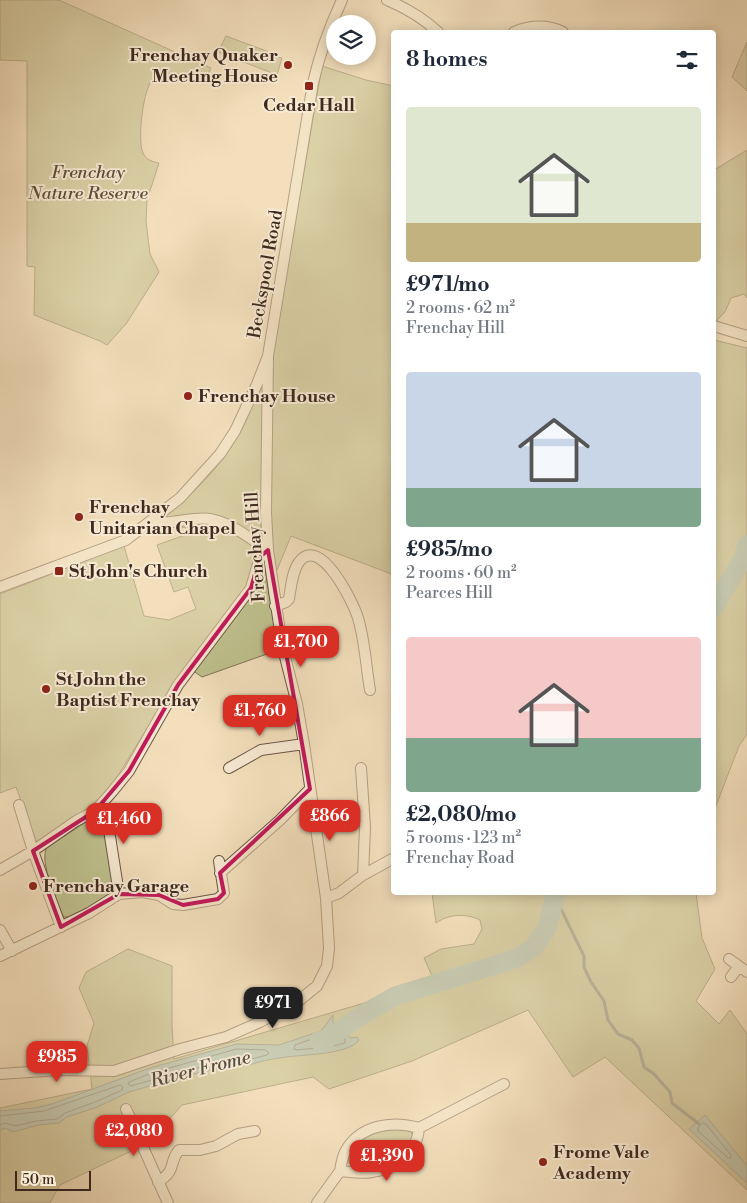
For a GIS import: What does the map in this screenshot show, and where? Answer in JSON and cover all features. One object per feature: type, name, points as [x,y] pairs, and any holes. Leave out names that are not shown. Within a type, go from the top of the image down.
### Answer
[{"type":"street","name":"Beckspool Road","points":[[0,587],[126,540],[180,498],[220,454],[240,420],[268,356],[315,73],[319,54],[342,0]]},
{"type":"street","points":[[388,0],[427,22],[436,30]]},
{"type":"street","points":[[520,30],[536,26],[545,26],[557,30]]},
{"type":"street","points":[[716,327],[744,335]]},
{"type":"street","name":"Frenchay Hill","points":[[0,1074],[60,1070],[114,1071],[180,1049],[226,1037],[296,1004],[317,986],[327,966],[329,948],[326,898],[304,744],[297,704],[282,645],[268,550],[266,512],[268,356]]},
{"type":"street","points":[[0,870],[33,851],[76,821],[95,811],[129,771],[178,685],[252,588],[260,557],[268,550],[233,526],[209,519],[189,518],[158,524],[152,521]]},
{"type":"street","points":[[275,606],[289,599],[294,572],[298,563],[304,557],[312,555],[328,565],[339,580],[358,619],[370,690]]},
{"type":"street","points":[[229,768],[262,750],[304,744]]},
{"type":"street","points":[[361,768],[365,828],[363,875]]},
{"type":"street","points":[[220,872],[280,820],[310,789]]},
{"type":"street","points":[[19,805],[33,851],[61,927]]},
{"type":"street","points":[[95,811],[109,830],[119,894]]},
{"type":"street","points":[[326,898],[339,894],[363,875],[391,860]]},
{"type":"street","points":[[0,956],[90,913],[119,894],[142,892],[159,895],[173,904],[183,906],[218,899],[224,893],[218,861]]},
{"type":"street","points":[[0,930],[12,951]]},
{"type":"street","points":[[729,959],[743,969],[731,977]]},
{"type":"street","points":[[317,1203],[340,1171],[343,1154],[350,1143],[364,1132],[379,1126],[393,1124],[419,1128],[504,1084]]},
{"type":"street","points":[[126,1109],[168,1203]]},
{"type":"street","points":[[340,1171],[370,1173],[384,1170],[394,1165],[404,1159],[413,1149],[418,1138],[419,1128]]},
{"type":"street","points":[[158,1182],[168,1175],[176,1153],[179,1150],[200,1150],[216,1146],[238,1134],[255,1131]]},
{"type":"highlighted area","points":[[268,550],[310,789],[220,873],[224,893],[218,899],[183,905],[159,895],[119,894],[61,927],[33,851],[95,811],[112,792],[129,771],[178,685],[251,588],[260,557]]},
{"type":"green space","name":"Frenchay Nature Reserve","points":[[0,0],[59,0],[211,68],[208,74],[159,75],[150,83],[142,114],[141,147],[146,157],[159,163],[147,200],[146,221],[150,254],[159,272],[126,324],[107,345],[34,315],[35,267],[27,266],[27,61],[0,60]]},
{"type":"green space","points":[[226,36],[269,52],[268,55],[282,58],[277,75],[218,52]]},
{"type":"green space","points":[[747,42],[747,91],[732,77]]},
{"type":"green space","points":[[322,66],[366,80],[391,85],[391,574],[291,536],[275,575],[270,533],[273,351]]},
{"type":"green space","points":[[747,150],[747,298],[744,294],[731,298],[725,312],[716,321],[716,169]]},
{"type":"green space","points":[[716,340],[747,348],[747,734],[739,746],[716,806]]},
{"type":"green space","points":[[259,388],[263,388],[260,538],[255,539],[233,523],[167,519],[166,516],[197,488],[232,446],[242,429]]},
{"type":"green space","points":[[208,522],[231,529],[253,546],[256,558],[247,588],[159,709],[117,777],[103,795],[37,843],[16,787],[0,793],[0,594],[124,546],[144,616],[169,620],[196,609],[188,587],[174,592],[157,545],[188,534],[185,527],[176,529],[174,523]]},
{"type":"green space","points":[[264,562],[281,649],[202,677],[192,670],[261,563]]},
{"type":"green space","points":[[89,820],[102,827],[106,839],[113,886],[112,891],[106,898],[72,917],[64,917],[48,877],[45,851],[47,847]]},
{"type":"green space","points":[[432,895],[696,895],[702,938],[715,969],[696,1001],[719,1024],[730,1010],[747,1034],[747,1190],[605,1057],[573,1077],[528,1010],[412,1061],[329,1089],[313,1077],[182,1105],[148,1143],[60,1185],[50,1203],[0,1203],[0,1108],[92,1089],[87,1046],[94,1023],[79,988],[86,972],[128,949],[172,966],[174,1059],[371,1001],[432,976],[424,958],[441,949],[474,944],[482,929],[480,920],[463,916],[452,916],[436,923]]},
{"type":"green space","points":[[392,1127],[410,1131],[413,1136],[412,1142],[398,1160],[369,1171],[353,1168],[349,1163],[348,1155],[354,1144],[365,1136]]},
{"type":"water","points":[[333,1015],[333,1023],[351,1038],[357,1037],[359,1040],[353,1045],[334,1052],[276,1058],[249,1065],[245,1062],[181,1077],[129,1092],[97,1107],[67,1117],[59,1123],[38,1125],[13,1132],[5,1128],[0,1130],[0,1111],[34,1108],[52,1104],[150,1068],[237,1044],[279,1045],[321,1031]]},
{"type":"water","points":[[705,1115],[747,1166],[747,1183],[689,1129]]},
{"type":"waterway","name":"River Frome","points":[[716,604],[742,561],[747,544]]},
{"type":"waterway","name":"River Frome","points":[[319,1041],[327,1039],[362,1015],[395,996],[518,958],[534,947],[547,928],[555,895]]},
{"type":"waterway","points":[[555,897],[584,956],[584,967],[591,982],[604,1001],[608,1020],[618,1034],[632,1040],[639,1048],[644,1067],[654,1074],[670,1092],[672,1103],[699,1124]]},
{"type":"place","name":"Frenchay Quaker Meeting House","points":[[288,65]]},
{"type":"place","name":"Cedar Hall","points":[[309,86]]},
{"type":"place","name":"Frenchay House","points":[[188,396]]},
{"type":"place","name":"Frenchay Unitarian Chapel","points":[[79,517]]},
{"type":"place","name":"St John's Church","points":[[59,571]]},
{"type":"place","name":"St John the Baptist Frenchay","points":[[46,689]]},
{"type":"place","name":"Frenchay Garage","points":[[33,886]]},
{"type":"place","name":"Frome Vale Academy","points":[[543,1162]]}]
